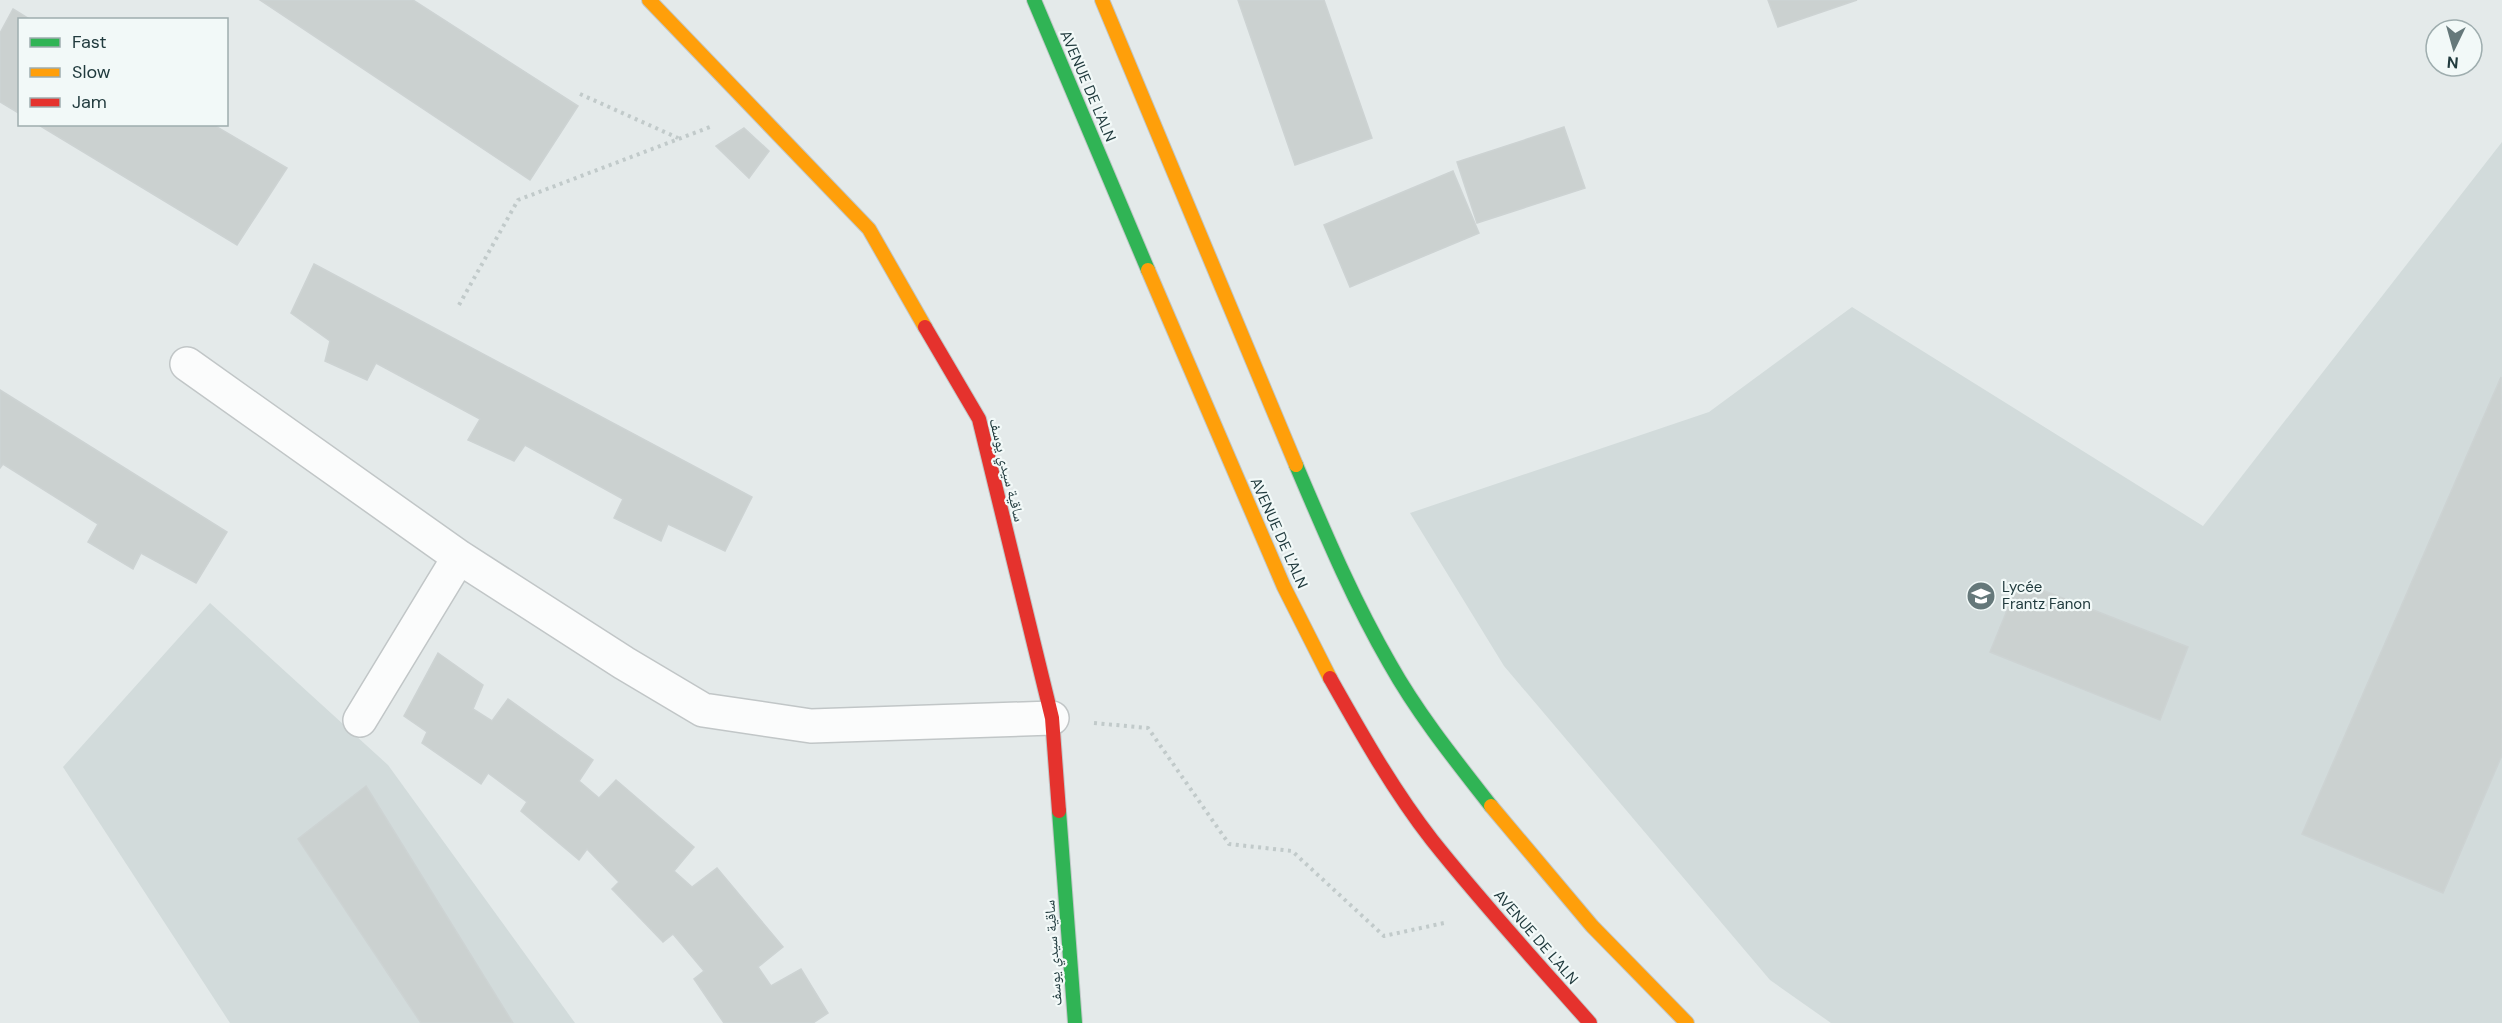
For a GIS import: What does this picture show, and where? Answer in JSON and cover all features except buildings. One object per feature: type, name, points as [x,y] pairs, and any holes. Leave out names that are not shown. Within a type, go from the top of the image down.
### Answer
[{"type":"main road","name":"ساقية سيدي يوسف","points":[[649,0],[869,229],[979,419],[1052,718],[1075,1023]]},
{"type":"main road","name":"AVENUE DE L'ALN","points":[[1034,0],[1284,587],[1326,672],[1371,750],[1431,838],[1492,912],[1590,1023]]},
{"type":"main road","points":[[1102,0],[1335,555],[1390,665],[1446,749],[1516,838],[1592,926],[1687,1023]]},
{"type":"street","points":[[187,363],[459,557],[624,663],[704,710],[811,726],[1052,718]]},
{"type":"street","points":[[360,720],[459,557]]},
{"type":"path","points":[[580,94],[679,138]]},
{"type":"path","points":[[459,305],[518,200],[756,109]]},
{"type":"path","points":[[1052,718],[1148,728],[1230,844],[1292,851],[1384,936],[1492,912]]},
{"type":"shaded area","name":"Lycée Frantz Fanon","points":[[2502,142],[2502,1023],[1831,1023],[1770,980],[1504,666],[1410,513],[1709,412],[1852,307],[2203,526]]},
{"type":"shaded area","points":[[210,603],[388,765],[575,1023],[230,1023],[63,767]]},
{"type":"traffic: fast","points":[[1034,0],[1148,270]]},
{"type":"traffic: fast","points":[[1296,465],[1352,591],[1390,664],[1425,719],[1491,806]]},
{"type":"traffic: fast","points":[[1059,811],[1075,1023]]},
{"type":"traffic: slow","points":[[649,0],[869,229],[925,327]]},
{"type":"traffic: slow","points":[[1102,0],[1296,465]]},
{"type":"traffic: slow","points":[[1148,270],[1284,587],[1330,678]]},
{"type":"traffic: slow","points":[[1491,806],[1592,926],[1687,1023]]},
{"type":"traffic: jam","points":[[925,327],[979,419],[1052,718],[1059,811]]},
{"type":"traffic: jam","points":[[1330,678],[1391,781],[1432,840],[1490,910],[1590,1023]]},
{"type":"place","name":"Lycée Frantz Fanon","points":[[1981,596]]}]
